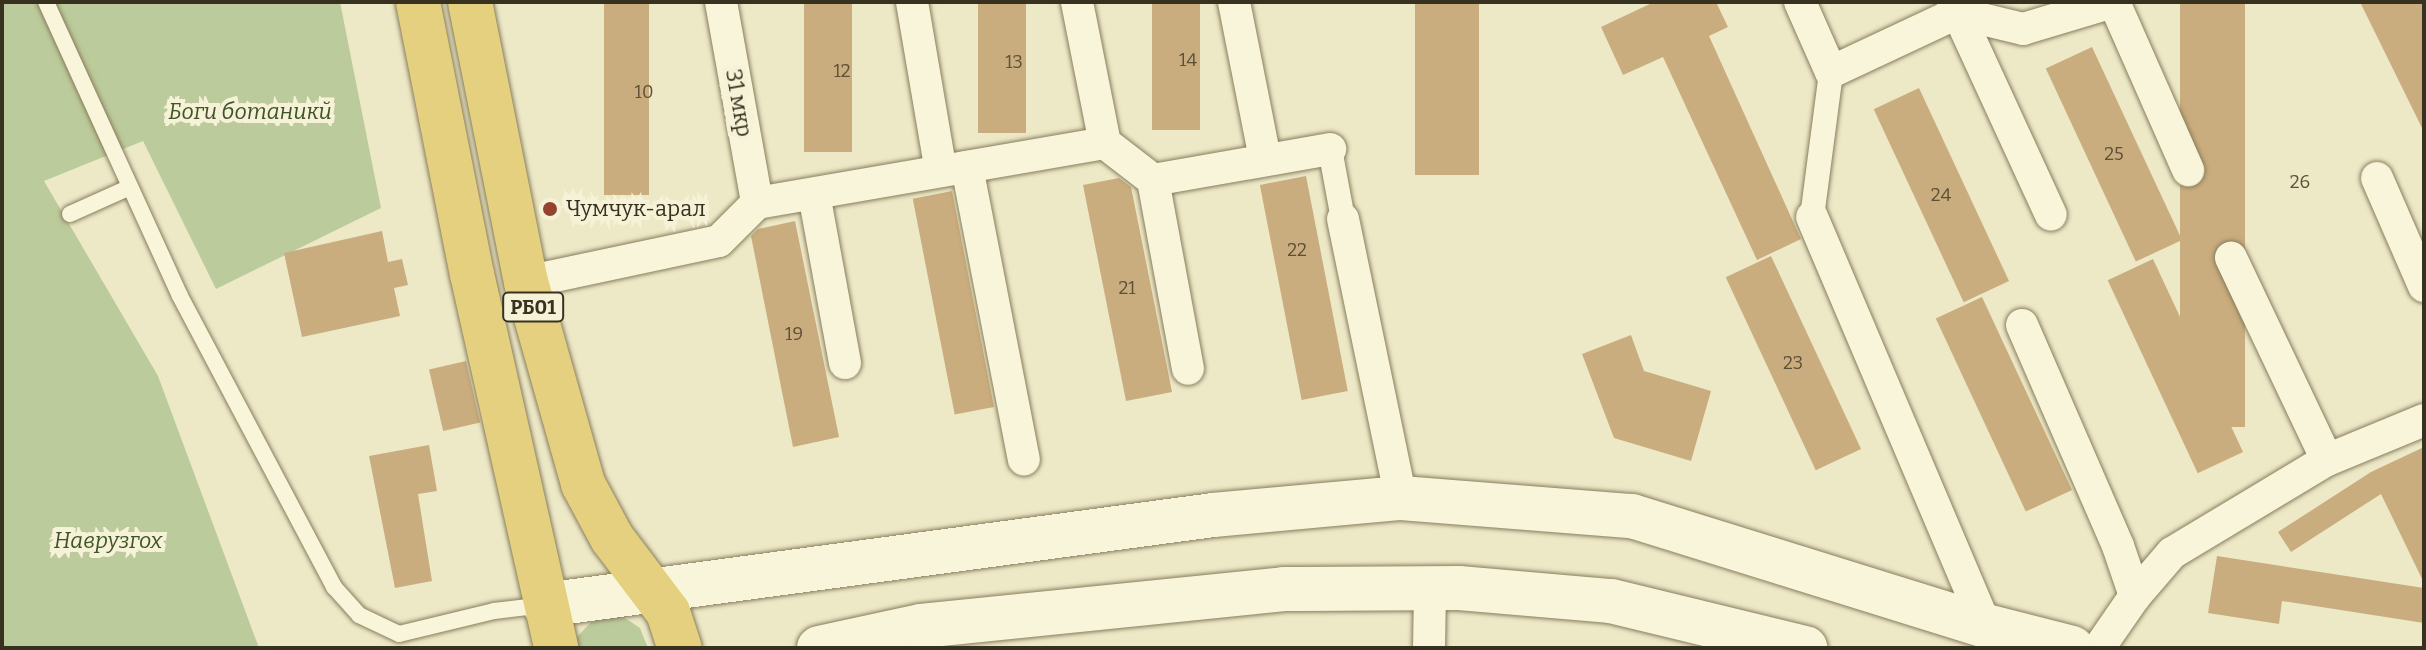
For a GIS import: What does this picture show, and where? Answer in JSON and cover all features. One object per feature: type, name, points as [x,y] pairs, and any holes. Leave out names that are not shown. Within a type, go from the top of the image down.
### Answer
[{"type":"highway","name":"РБ01","points":[[418,2],[472,274],[556,648]]},
{"type":"highway","name":"РБ01","points":[[470,2],[526,282],[583,484],[612,538],[668,612],[680,648]]},
{"type":"main road","points":[[545,605],[1213,515],[1401,498],[1632,516],[1986,626],[2072,648]]},
{"type":"main road","points":[[819,648],[921,626],[1284,589],[1430,588],[1611,601],[1805,648]]},
{"type":"street","name":"31 мкр","points":[[721,2],[757,203]]},
{"type":"street","points":[[912,2],[1024,460]]},
{"type":"street","points":[[1077,2],[1105,143],[1153,180],[1188,369]]},
{"type":"street","points":[[1234,2],[1265,159]]},
{"type":"street","points":[[1800,2],[1831,72],[1812,217],[1986,626]]},
{"type":"street","points":[[1831,72],[1955,8],[2023,29],[2114,2],[2188,170]]},
{"type":"street","points":[[1955,8],[2051,215]]},
{"type":"street","points":[[526,282],[719,241],[757,203],[1105,143]]},
{"type":"street","points":[[1153,180],[1330,149],[1401,498]]},
{"type":"street","points":[[2377,178],[2424,286]]},
{"type":"street","points":[[814,194],[845,363]]},
{"type":"street","points":[[2231,258],[2327,460]]},
{"type":"street","points":[[2022,325],[2118,546],[2135,596]]},
{"type":"street","points":[[2099,648],[2135,596],[2172,553],[2327,460],[2424,420]]},
{"type":"street","points":[[1429,648],[1430,588]]},
{"type":"lane","points":[[46,2],[180,296],[334,587],[359,615],[401,641],[494,611],[545,605]]},
{"type":"lane","points":[[70,214],[130,187]]},
{"type":"green space","points":[[2,2],[340,2],[381,208],[216,289],[143,141],[44,181],[158,376],[259,648],[2,648]]},
{"type":"green space","points":[[619,614],[640,628],[648,648],[575,648],[577,637],[594,619]]},
{"type":"building","points":[[604,2],[649,2],[649,195],[604,195]]},
{"type":"building","points":[[804,2],[852,2],[852,152],[804,152]]},
{"type":"building","points":[[978,2],[1026,2],[1026,133],[978,133]]},
{"type":"building","points":[[1152,2],[1200,2],[1200,130],[1152,130]]},
{"type":"building","points":[[1415,2],[1479,2],[1479,175],[1415,175]]},
{"type":"building","points":[[1654,2],[1716,2],[1728,27],[1709,36],[1801,239],[1757,260],[1663,57],[1623,75],[1601,27]]},
{"type":"building","points":[[2180,2],[2245,2],[2245,427],[2180,427]]},
{"type":"building","points":[[2360,2],[2424,2],[2424,132]]},
{"type":"building","points":[[2092,47],[2182,240],[2136,262],[2046,69]]},
{"type":"building","points":[[1919,88],[2009,281],[1964,302],[1874,109]]},
{"type":"building","points":[[1306,176],[1348,391],[1302,400],[1260,185]]},
{"type":"building","points":[[1119,178],[1131,187],[1172,392],[1126,401],[1083,185]]},
{"type":"building","points":[[952,191],[994,407],[955,415],[913,199]]},
{"type":"building","points":[[795,221],[839,437],[793,447],[751,236],[758,229]]},
{"type":"building","points":[[382,231],[388,262],[402,259],[408,285],[394,288],[400,316],[302,337],[284,253]]},
{"type":"building","points":[[1771,256],[1861,449],[1816,470],[1726,277]]},
{"type":"building","points":[[2153,259],[2243,452],[2198,473],[2108,280]]},
{"type":"building","points":[[1982,297],[2072,490],[2026,512],[1936,319]]},
{"type":"building","points":[[1631,335],[1644,371],[1711,391],[1691,461],[1614,438],[1582,354]]},
{"type":"building","points":[[466,361],[480,422],[443,431],[429,370]]},
{"type":"building","points":[[429,445],[437,491],[418,494],[432,581],[395,588],[369,456]]},
{"type":"building","points":[[2424,447],[2424,583],[2381,494],[2291,552],[2278,532],[2371,472]]},
{"type":"building","points":[[2217,556],[2424,588],[2424,623],[2282,601],[2279,624],[2208,613]]},
{"type":"place","name":"Чумчук-арал","points":[[550,209]]},
{"type":"park label","name":"Боги ботаникй","points":[[250,112]]},
{"type":"park label","name":"Наврузгох","points":[[108,541]]}]
